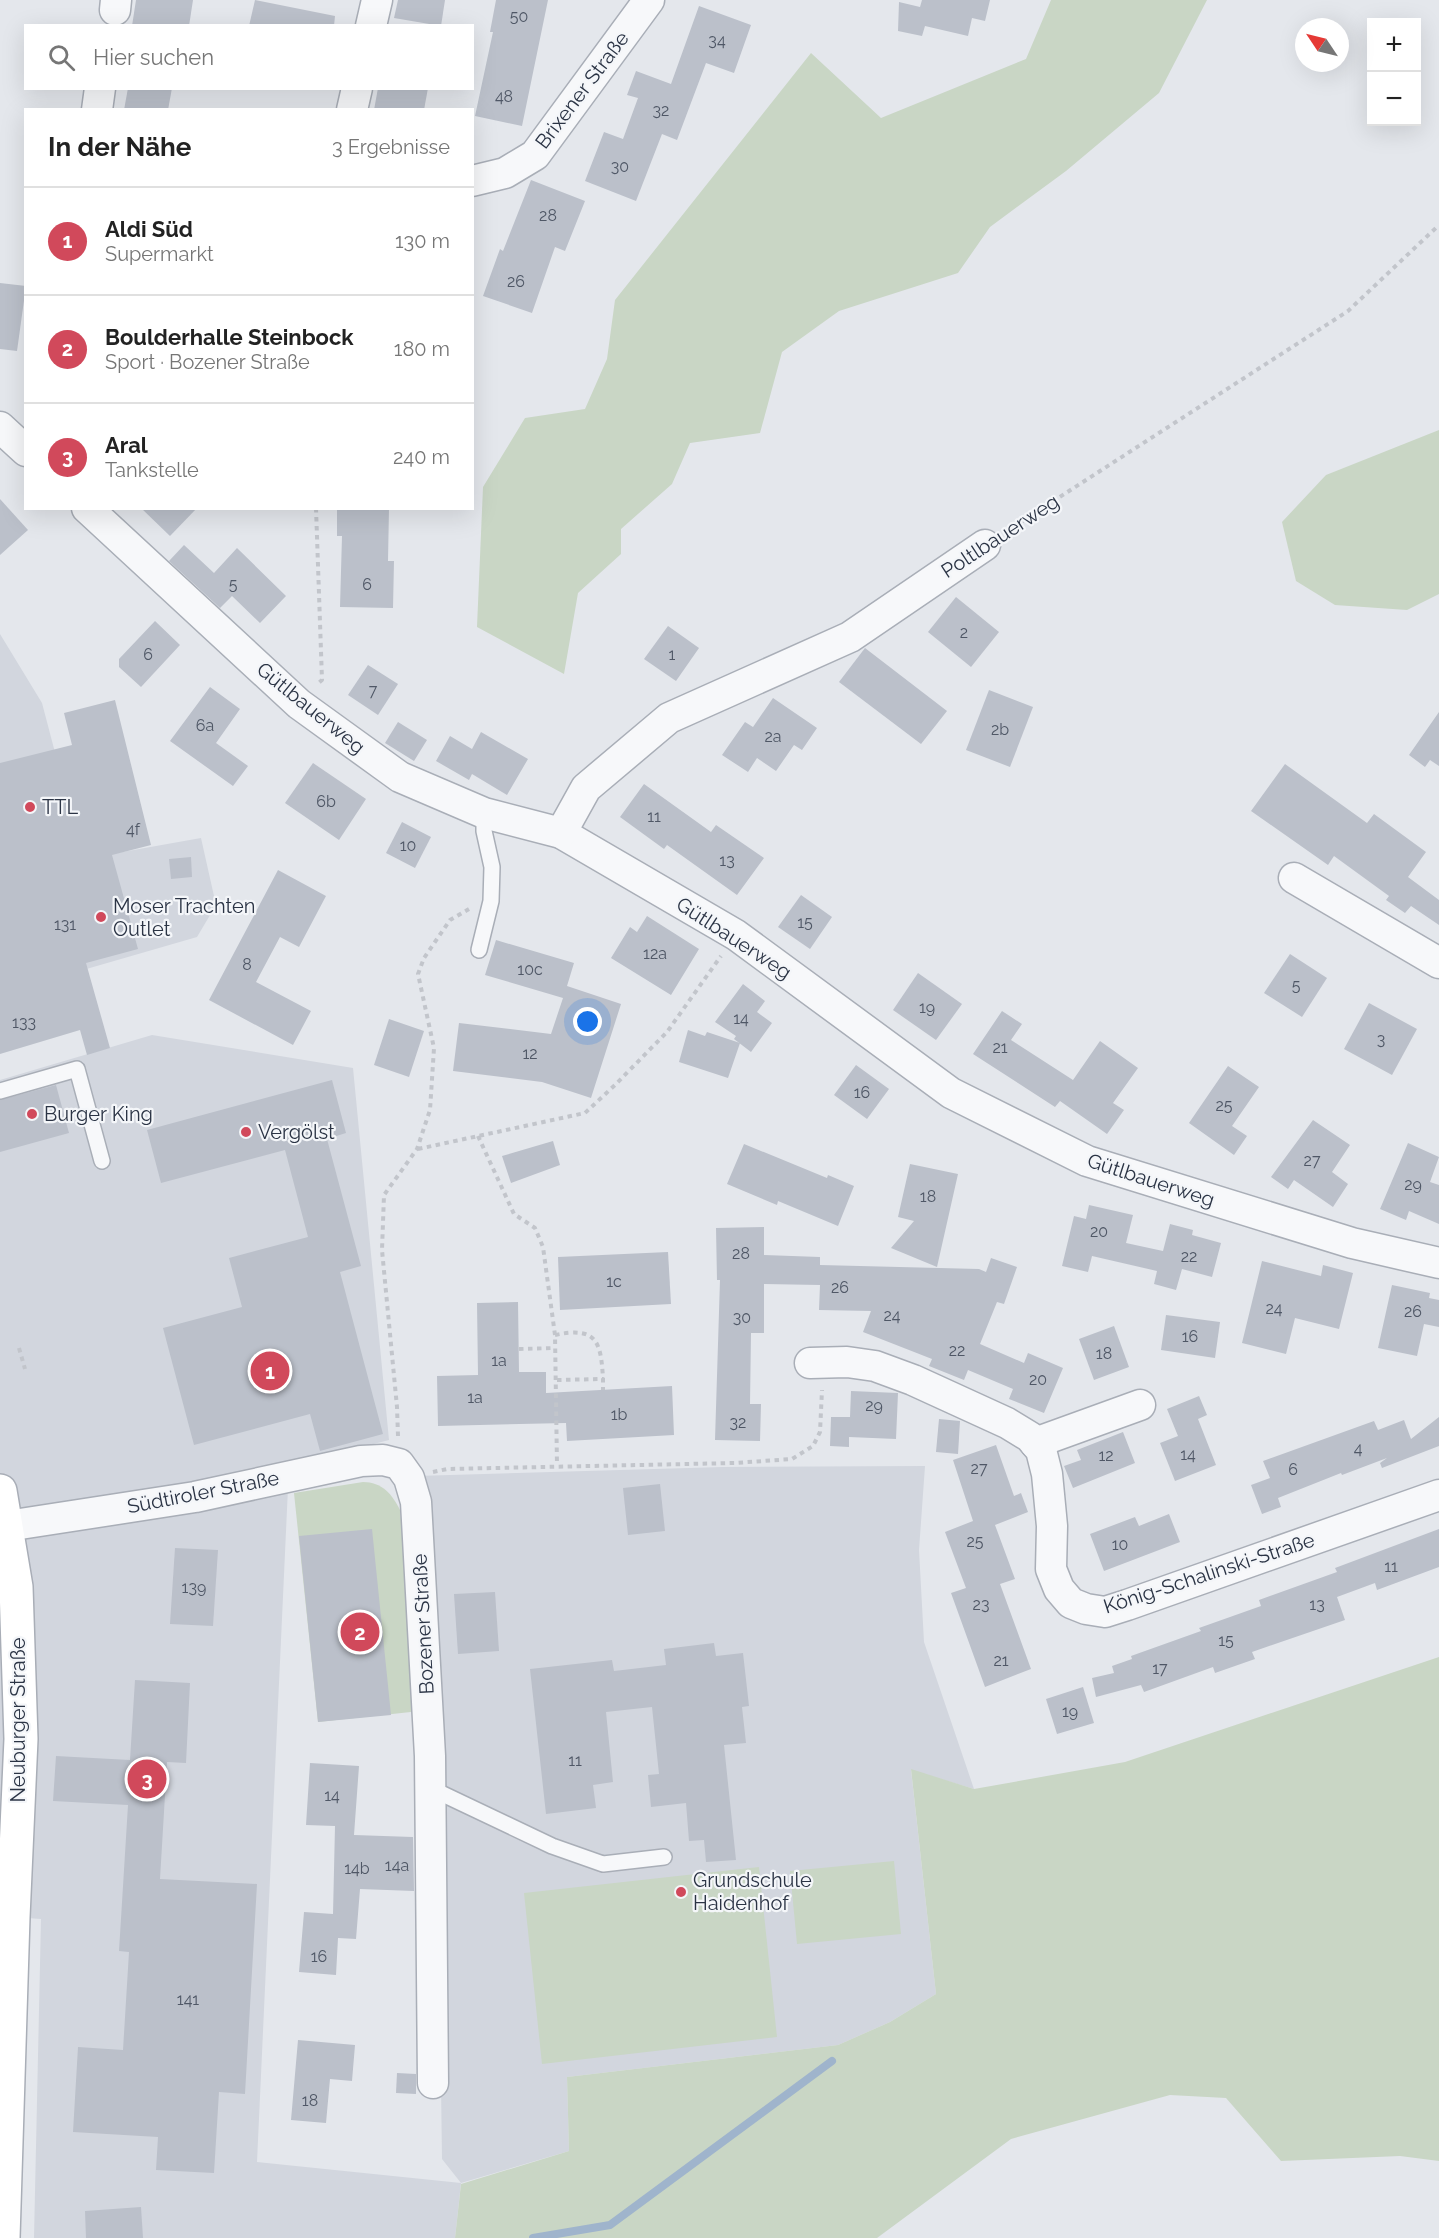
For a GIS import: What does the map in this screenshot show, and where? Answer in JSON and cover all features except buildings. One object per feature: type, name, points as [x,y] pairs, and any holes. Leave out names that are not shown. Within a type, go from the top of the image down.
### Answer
[{"type":"street","points":[[371,24],[377,0]]},
{"type":"street","name":"Brixener Straße","points":[[474,181],[505,173],[535,155],[649,0]]},
{"type":"street","points":[[97,108],[100,90]]},
{"type":"street","points":[[352,108],[357,90]]},
{"type":"street","name":"Gütlbauerweg","points":[[89,510],[299,704],[400,777],[484,813],[561,833],[736,935],[951,1093],[1087,1161],[1352,1243],[1439,1263]]},
{"type":"street","name":"Poltlbauerweg","points":[[561,833],[586,788],[669,718],[850,637],[985,545]]},
{"type":"street","points":[[1294,878],[1439,963]]},
{"type":"street","points":[[817,1363],[847,1362],[875,1366],[912,1380],[1007,1423],[1030,1437],[1035,1443],[1140,1405]]},
{"type":"street","name":"König-Schalinski-Straße","points":[[1035,1443],[1041,1450],[1047,1474],[1052,1526],[1051,1569],[1059,1589],[1071,1603],[1105,1612],[1439,1495]]},
{"type":"street","name":"Südtiroler Straße","points":[[7,1526],[195,1497],[361,1461],[383,1460],[404,1471]]},
{"type":"street","name":"Bozener Straße","points":[[404,1471],[416,1502],[430,1788],[433,2083]]},
{"type":"street","name":"Neuburger Straße","points":[[0,1491],[16,1587],[21,1739],[12,1929],[3,2238]]},
{"type":"lane","points":[[479,950],[490,905],[492,867],[484,831],[484,813]]},
{"type":"lane","points":[[0,1091],[77,1069],[102,1161]]},
{"type":"lane","points":[[430,1788],[552,1846],[603,1864],[664,1857]]},
{"type":"path","name":"Poltlbauerweg","points":[[985,545],[1348,311],[1439,225]]},
{"type":"path","points":[[316,510],[322,680]]},
{"type":"path","points":[[490,905],[465,910],[450,920],[424,958],[418,974],[434,1048],[430,1110],[417,1149],[384,1196],[382,1250],[404,1471],[557,1465],[735,1463],[792,1459],[813,1446],[820,1432],[817,1363]]},
{"type":"path","points":[[417,1149],[585,1113],[667,1032],[736,935]]},
{"type":"path","points":[[478,1136],[514,1214],[535,1228],[543,1247],[555,1335],[557,1465]]},
{"type":"path","points":[[555,1335],[570,1332],[586,1334],[596,1341],[602,1352],[603,1390]]},
{"type":"path","points":[[19,1348],[25,1369]]},
{"type":"path","points":[[519,1349],[555,1348]]},
{"type":"path","points":[[556,1380],[603,1379]]},
{"type":"shaded area","points":[[0,634],[42,703],[83,859],[201,838],[216,905],[197,937],[0,994]]},
{"type":"shaded area","points":[[152,1035],[353,1068],[389,1440],[289,1466],[257,2162],[461,2183],[455,2238],[34,2238],[41,1919],[0,1916],[0,1080]]},
{"type":"shaded area","name":"Grundschule Haidenhof","points":[[925,1466],[919,1550],[924,1642],[974,1789],[911,1770],[936,1994],[890,2022],[838,2045],[567,2077],[569,2151],[461,2183],[442,2159],[437,1789],[416,1476],[723,1467]]},
{"type":"green space","points":[[1051,0],[1207,0],[1159,93],[1066,171],[990,227],[958,273],[839,311],[782,352],[760,433],[690,443],[672,484],[621,529],[621,554],[578,593],[564,674],[477,627],[483,487],[525,418],[585,409],[607,359],[615,300],[811,53],[881,118],[1026,59]]},
{"type":"green space","points":[[1439,430],[1439,594],[1407,610],[1335,605],[1296,581],[1282,522],[1326,475]]},
{"type":"green space","points":[[363,1482],[376,1484],[386,1490],[400,1510],[420,1711],[318,1722],[294,1493]]},
{"type":"green space","points":[[1439,1657],[1439,2161],[1400,2156],[1281,2161],[1226,2098],[1170,2095],[1011,2139],[877,2238],[455,2238],[461,2184],[569,2151],[567,2077],[838,2045],[890,2022],[936,1994],[911,1769],[974,1789],[1125,1762]]},
{"type":"green space","points":[[894,1861],[901,1934],[797,1944],[790,1871]]},
{"type":"green space","points":[[759,1867],[777,2037],[542,2064],[524,1893]]},
{"type":"waterway","points":[[533,2238],[610,2225],[832,2061]]},
{"type":"place","name":"TTL","points":[[30,807]]},
{"type":"place","name":"Moser Trachten Outlet","points":[[101,917]]},
{"type":"place","name":"Burger King","points":[[32,1114]]},
{"type":"place","name":"Vergölst","points":[[246,1132]]},
{"type":"place","name":"Aldi Süd","points":[[270,1371]]},
{"type":"place","name":"Boulderhalle Steinbock","points":[[360,1632]]},
{"type":"place","name":"Aral","points":[[147,1779]]},
{"type":"place","name":"Grundschule Haidenhof","points":[[681,1892]]}]
